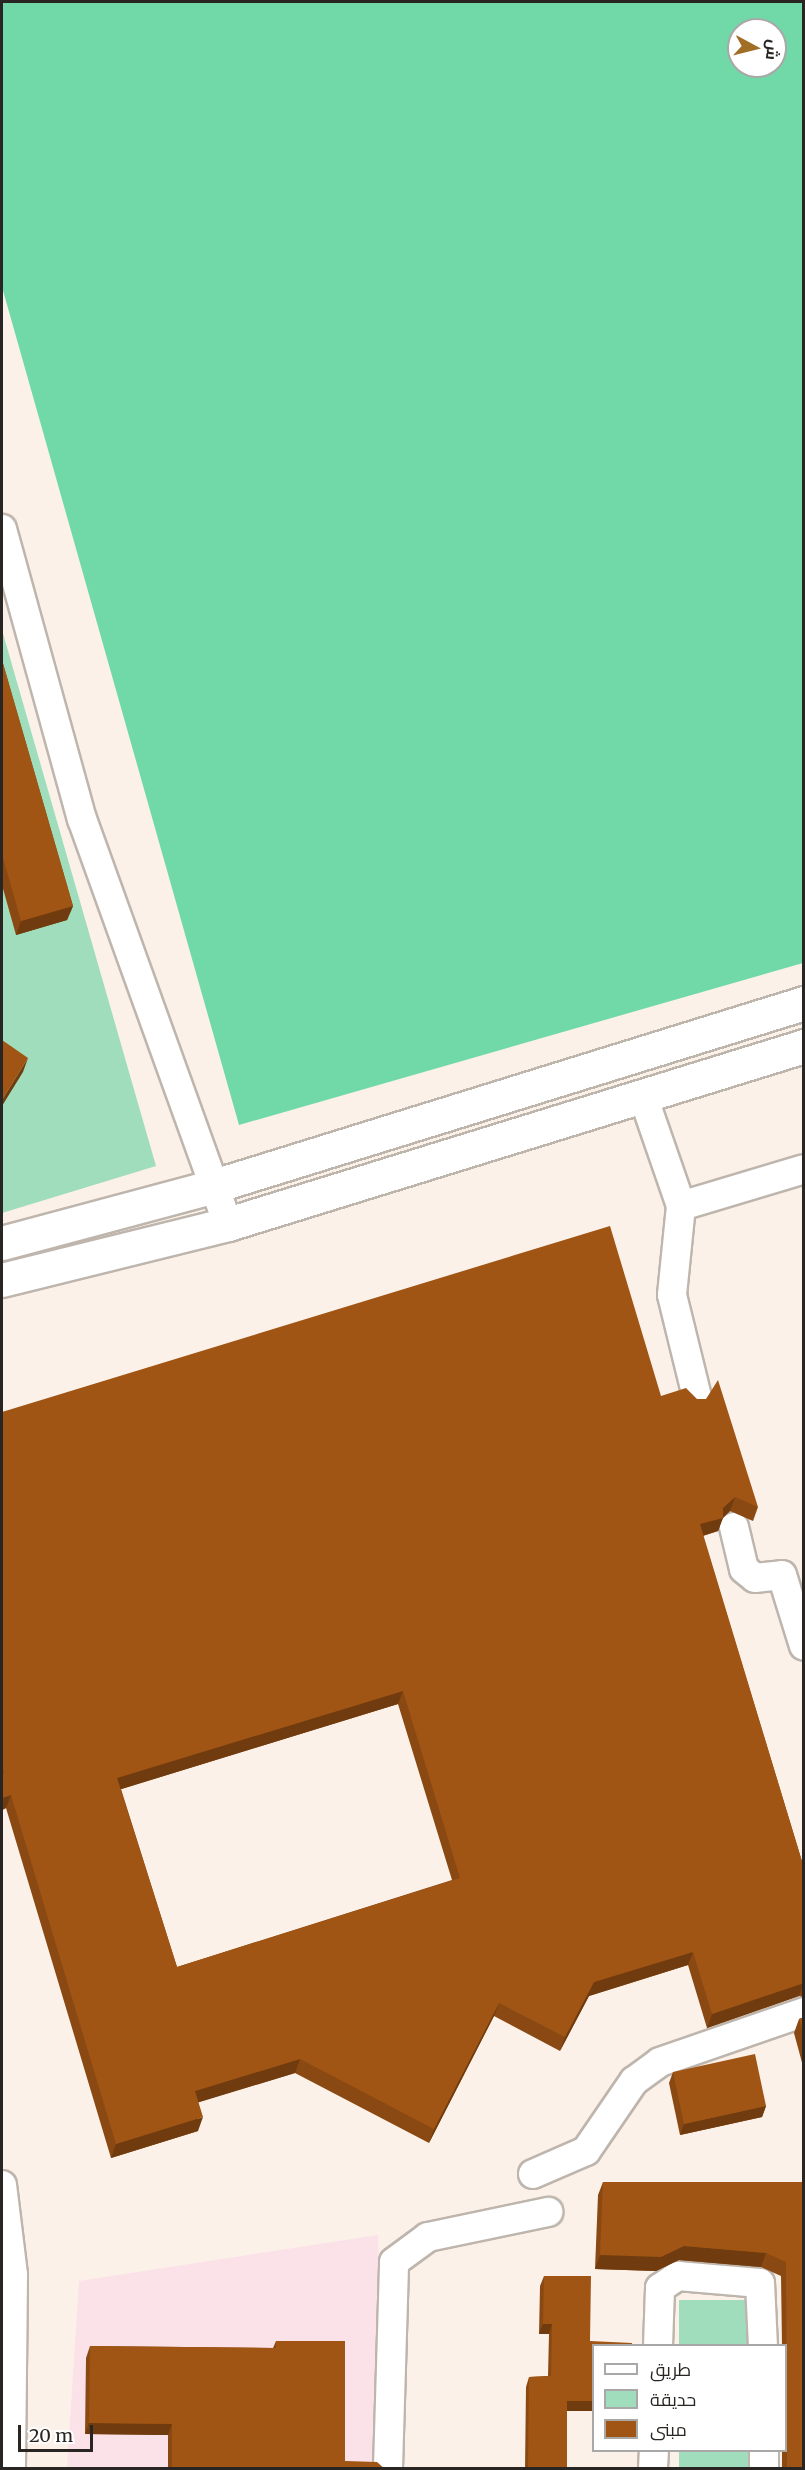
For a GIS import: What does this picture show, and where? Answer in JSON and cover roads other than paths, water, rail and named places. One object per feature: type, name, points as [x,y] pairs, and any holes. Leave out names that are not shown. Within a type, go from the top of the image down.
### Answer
[{"type":"highway","points":[[2,1243],[214,1186],[804,1003]]},
{"type":"highway","points":[[2,1281],[228,1224],[804,1046]]},
{"type":"street","points":[[2,529],[82,819],[228,1224]]},
{"type":"street","points":[[643,1096],[681,1206],[672,1295],[698,1397]]},
{"type":"street","points":[[681,1206],[804,1169]]},
{"type":"street","points":[[734,1527],[744,1569],[755,1578],[793,1572],[804,1646]]},
{"type":"street","points":[[533,2174],[586,2151],[634,2081],[660,2062],[804,2012]]},
{"type":"street","points":[[2,2186],[13,2275],[6,2327],[11,2469]]},
{"type":"street","points":[[387,2469],[394,2262],[428,2237],[548,2212]]},
{"type":"street","points":[[658,2344],[660,2288],[678,2276],[759,2283],[763,2344]]},
{"type":"street","points":[[653,2469],[654,2452]]},
{"type":"street","points":[[764,2452],[764,2469]]}]
